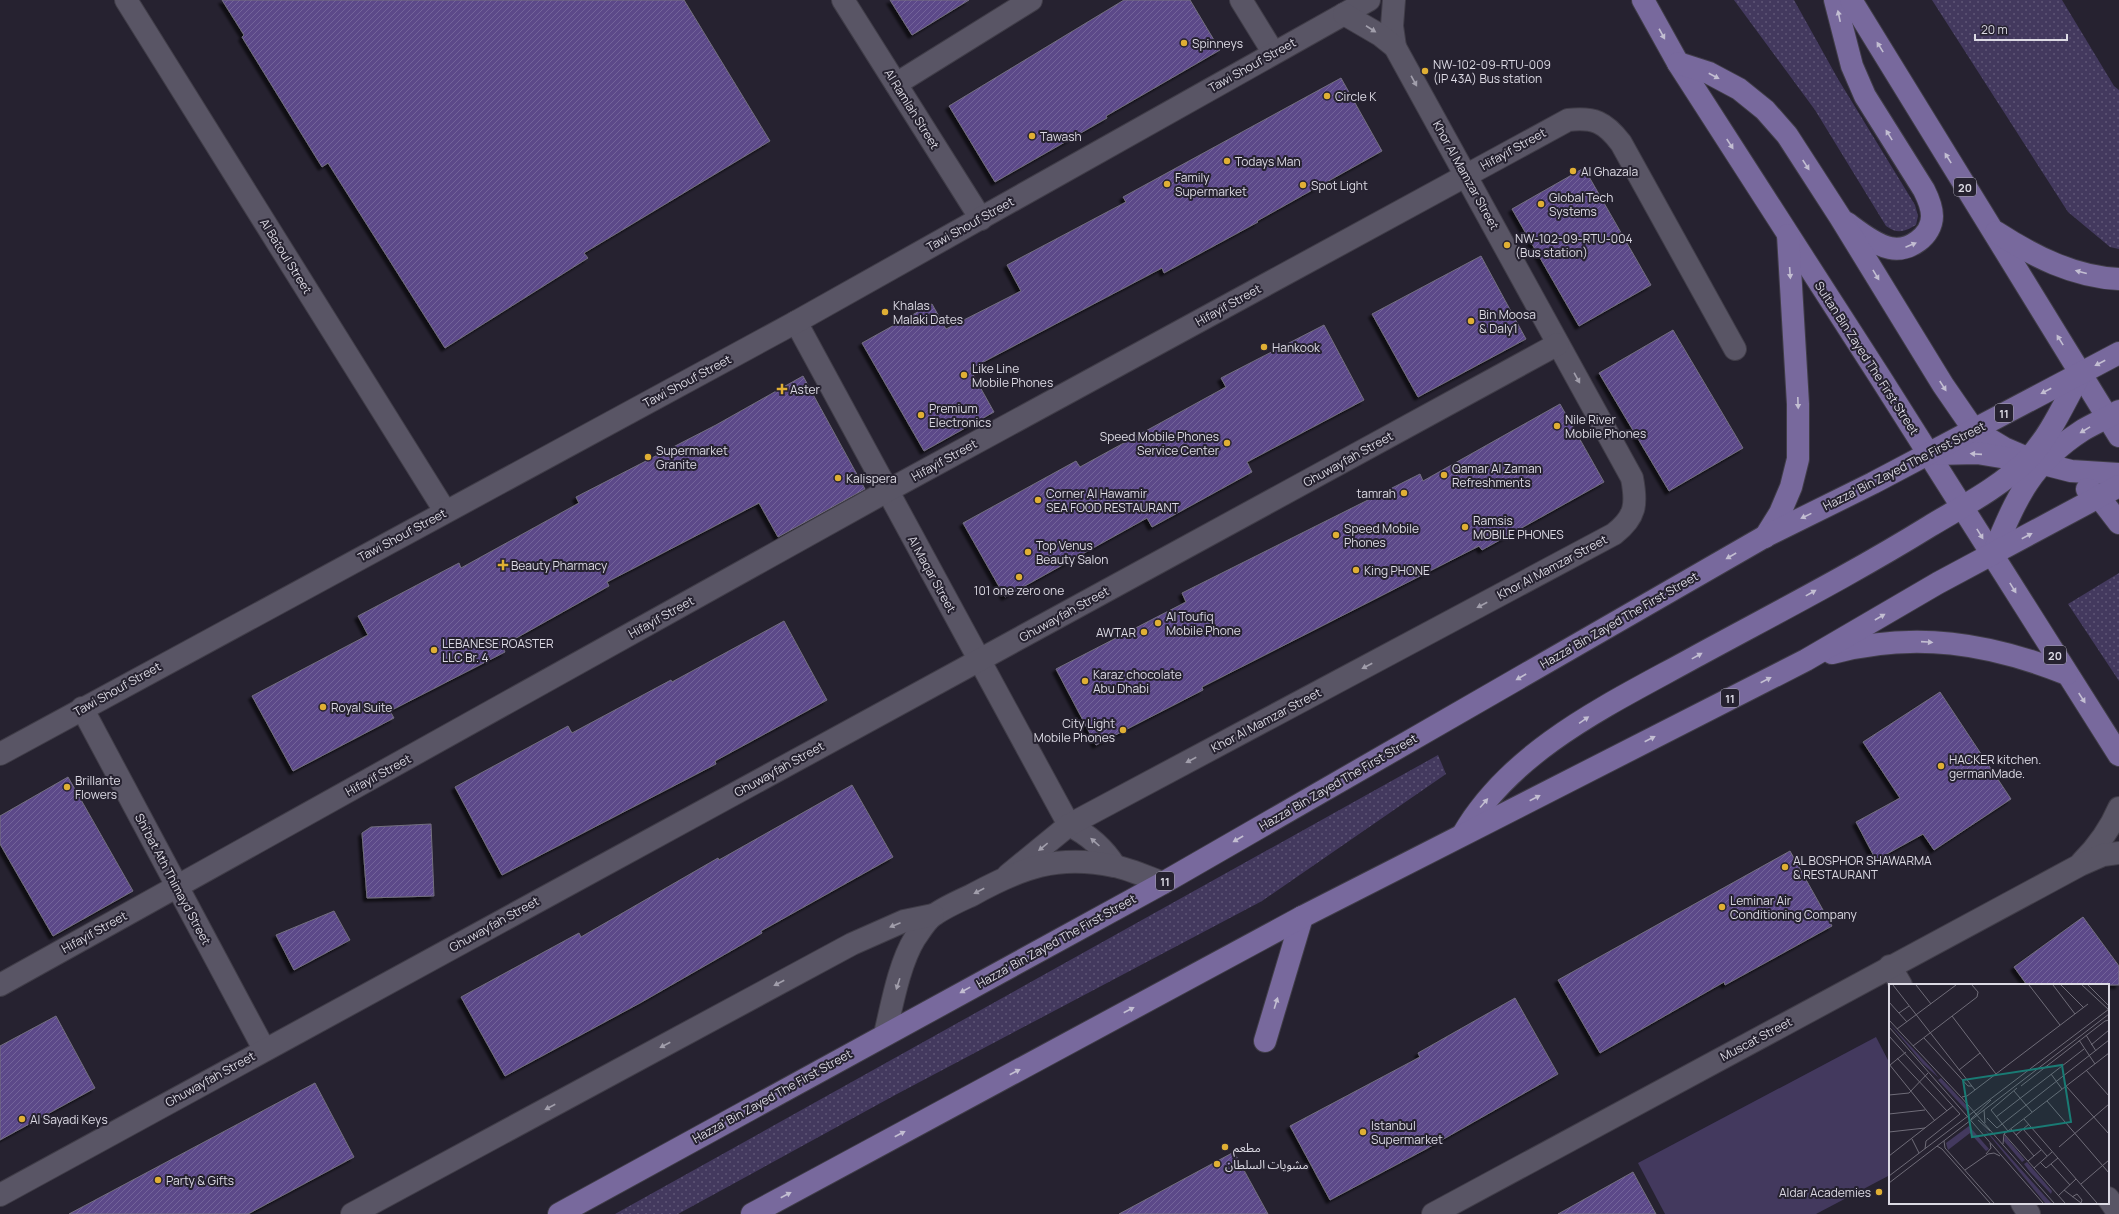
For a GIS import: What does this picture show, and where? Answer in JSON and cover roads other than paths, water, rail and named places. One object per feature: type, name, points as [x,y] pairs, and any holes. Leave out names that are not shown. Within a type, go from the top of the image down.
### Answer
[{"type":"main road","name":"Sultan Bin Zayed The First Street","points":[[1643,0],[1678,62],[1993,554],[2119,755]]},
{"type":"main road","points":[[1835,0],[1852,66],[1865,96],[1924,190],[1930,203],[1932,217],[1928,231],[1918,242],[1905,248],[1890,248],[1874,241],[1840,217]]},
{"type":"main road","name":"20","points":[[1851,0],[2081,373],[2113,414],[2119,436]]},
{"type":"main road","points":[[1678,62],[1715,76],[1739,89],[1765,110],[1787,135],[1840,217],[1943,385],[1974,430],[2004,448],[2067,478],[2099,497],[2119,524]]},
{"type":"main road","points":[[1991,229],[2026,251],[2050,262],[2080,272],[2119,279]]},
{"type":"main road","points":[[1764,537],[1780,513],[1791,487],[1798,459],[1798,404],[1788,234]]},
{"type":"main road","name":"Hazza' Bin Zayed The First Street","points":[[559,1214],[1163,883],[1764,537],[1928,454],[2119,353]]},
{"type":"main road","points":[[1993,554],[2014,504],[2027,482],[2033,463],[2081,373]]},
{"type":"main road","points":[[1463,835],[1475,813],[1500,785],[1538,751],[1594,712],[1889,550],[1990,491],[2084,429],[2113,414]]},
{"type":"main road","points":[[1928,454],[1977,454],[2001,456],[2071,471],[2119,474]]},
{"type":"main road","name":"11","points":[[752,1214],[1302,917],[1806,660],[1938,583],[2119,486]]},
{"type":"main road","points":[[1806,660],[1858,646],[1913,641],[1968,645],[2002,651],[2067,674]]},
{"type":"main road","points":[[1265,1041],[1302,917]]},
{"type":"street","name":"Al Batoul Street","points":[[126,0],[445,511]]},
{"type":"street","name":"Al Ramlah Street","points":[[843,0],[981,218]]},
{"type":"street","points":[[1241,0],[1274,52]]},
{"type":"street","name":"Tawi Shouf Street","points":[[0,754],[82,708],[796,322],[1274,52],[1369,0]]},
{"type":"street","name":"Khor Al Mamzar Street","points":[[1394,0],[1392,26],[1395,47]]},
{"type":"street","points":[[896,84],[1028,1]]},
{"type":"street","name":"Khor Al Mamzar Street","points":[[1008,875],[1069,825],[1614,534],[1625,525],[1634,513],[1635,495],[1632,478],[1467,175],[1395,47],[1380,34],[1344,14]]},
{"type":"street","name":"Hifayif Street","points":[[0,985],[887,491],[1568,120],[1583,118],[1598,122],[1612,131],[1621,143],[1735,349]]},
{"type":"street","name":"Al Maqar Street","points":[[796,322],[1069,825]]},
{"type":"street","name":"Ghuwayfah Street","points":[[0,1195],[264,1049],[1558,344]]},
{"type":"street","name":"Shi'bat Ath Thimayd Street","points":[[82,708],[264,1049]]},
{"type":"street","name":"Muscat Street","points":[[2080,865],[2099,845],[2113,822],[2119,808]]},
{"type":"street","points":[[1069,825],[1096,841],[1107,853],[1115,866]]},
{"type":"street","name":"Muscat Street","points":[[1433,1214],[1890,966],[2080,865],[2103,855],[2119,853]]},
{"type":"street","points":[[352,1214],[852,944],[904,922],[933,915],[1008,875],[1042,864],[1081,861],[1115,866],[1163,883]]},
{"type":"street","points":[[885,1034],[892,1004],[906,959],[915,939],[933,915]]},
{"type":"street","points":[[1890,966],[1899,984]]},
{"type":"street","points":[[2109,1199],[2119,1214]]},
{"type":"street","points":[[2023,1204],[2029,1214]]},
{"type":"place","name":"Spinneys","points":[[1184,43]]},
{"type":"place","name":"NW-102-09-RTU-009 (IP 43A) Bus station","points":[[1425,71]]},
{"type":"place","name":"Circle K","points":[[1327,96]]},
{"type":"place","name":"Tawash","points":[[1032,136]]},
{"type":"place","name":"Todays Man","points":[[1227,161]]},
{"type":"place","name":"Al Ghazala","points":[[1573,171]]},
{"type":"place","name":"Family Supermarket","points":[[1167,184]]},
{"type":"place","name":"Spot Light","points":[[1303,185]]},
{"type":"place","name":"Global Tech Systems","points":[[1541,204]]},
{"type":"place","name":"NW-102-09-RTU-004 (Bus station)","points":[[1507,245]]},
{"type":"place","name":"Khalas Malaki Dates","points":[[885,312]]},
{"type":"place","name":"Bin Moosa & Daly1","points":[[1471,321]]},
{"type":"place","name":"Hankook","points":[[1264,347]]},
{"type":"place","name":"Like Line Mobile Phones","points":[[964,375]]},
{"type":"place","name":"Aster","points":[[782,389]]},
{"type":"place","name":"Premium Electronics","points":[[921,415]]},
{"type":"place","name":"Nile River Mobile Phones","points":[[1557,426]]},
{"type":"place","name":"Speed Mobile Phones Service Center","points":[[1227,443]]},
{"type":"place","name":"Supermarket Granite","points":[[648,457]]},
{"type":"place","name":"Qamar Al Zaman Refreshments","points":[[1444,475]]},
{"type":"place","name":"Kalispera","points":[[838,478]]},
{"type":"place","name":"tamrah","points":[[1404,493]]},
{"type":"place","name":"Corner Al Hawamir SEA FOOD RESTAURANT","points":[[1038,500]]},
{"type":"place","name":"Ramsis MOBILE PHONES","points":[[1465,527]]},
{"type":"place","name":"Speed Mobile Phones","points":[[1336,535]]},
{"type":"place","name":"Top Venus Beauty Salon","points":[[1028,552]]},
{"type":"place","name":"Beauty Pharmacy","points":[[503,565]]},
{"type":"place","name":"King PHONE","points":[[1356,570]]},
{"type":"place","name":"101 one zero one","points":[[1019,577]]},
{"type":"place","name":"Al Toufiq Mobile Phone","points":[[1158,623]]},
{"type":"place","name":"AWTAR","points":[[1144,632]]},
{"type":"place","name":"LEBANESE ROASTER LLC Br. 4","points":[[434,650]]},
{"type":"place","name":"Karaz chocolate Abu Dhabi","points":[[1085,681]]},
{"type":"place","name":"Royal Suite","points":[[323,707]]},
{"type":"place","name":"City Light Mobile Phones","points":[[1123,730]]},
{"type":"place","name":"HACKER kitchen. germanMade.","points":[[1941,766]]},
{"type":"place","name":"Brillante Flowers","points":[[67,787]]},
{"type":"place","name":"AL BOSPHOR SHAWARMA & RESTAURANT","points":[[1785,867]]},
{"type":"place","name":"Leminar Air Conditioning Company","points":[[1722,907]]},
{"type":"place","name":"Al Sayadi Keys","points":[[22,1119]]},
{"type":"place","name":"Istanbul Supermarket","points":[[1363,1132]]},
{"type":"place","name":"مطعم","points":[[1225,1147]]},
{"type":"place","name":"مشويات السلطان","points":[[1217,1164]]},
{"type":"place","name":"Party & Gifts","points":[[158,1180]]},
{"type":"place","name":"Aldar Academies","points":[[1879,1192]]}]
